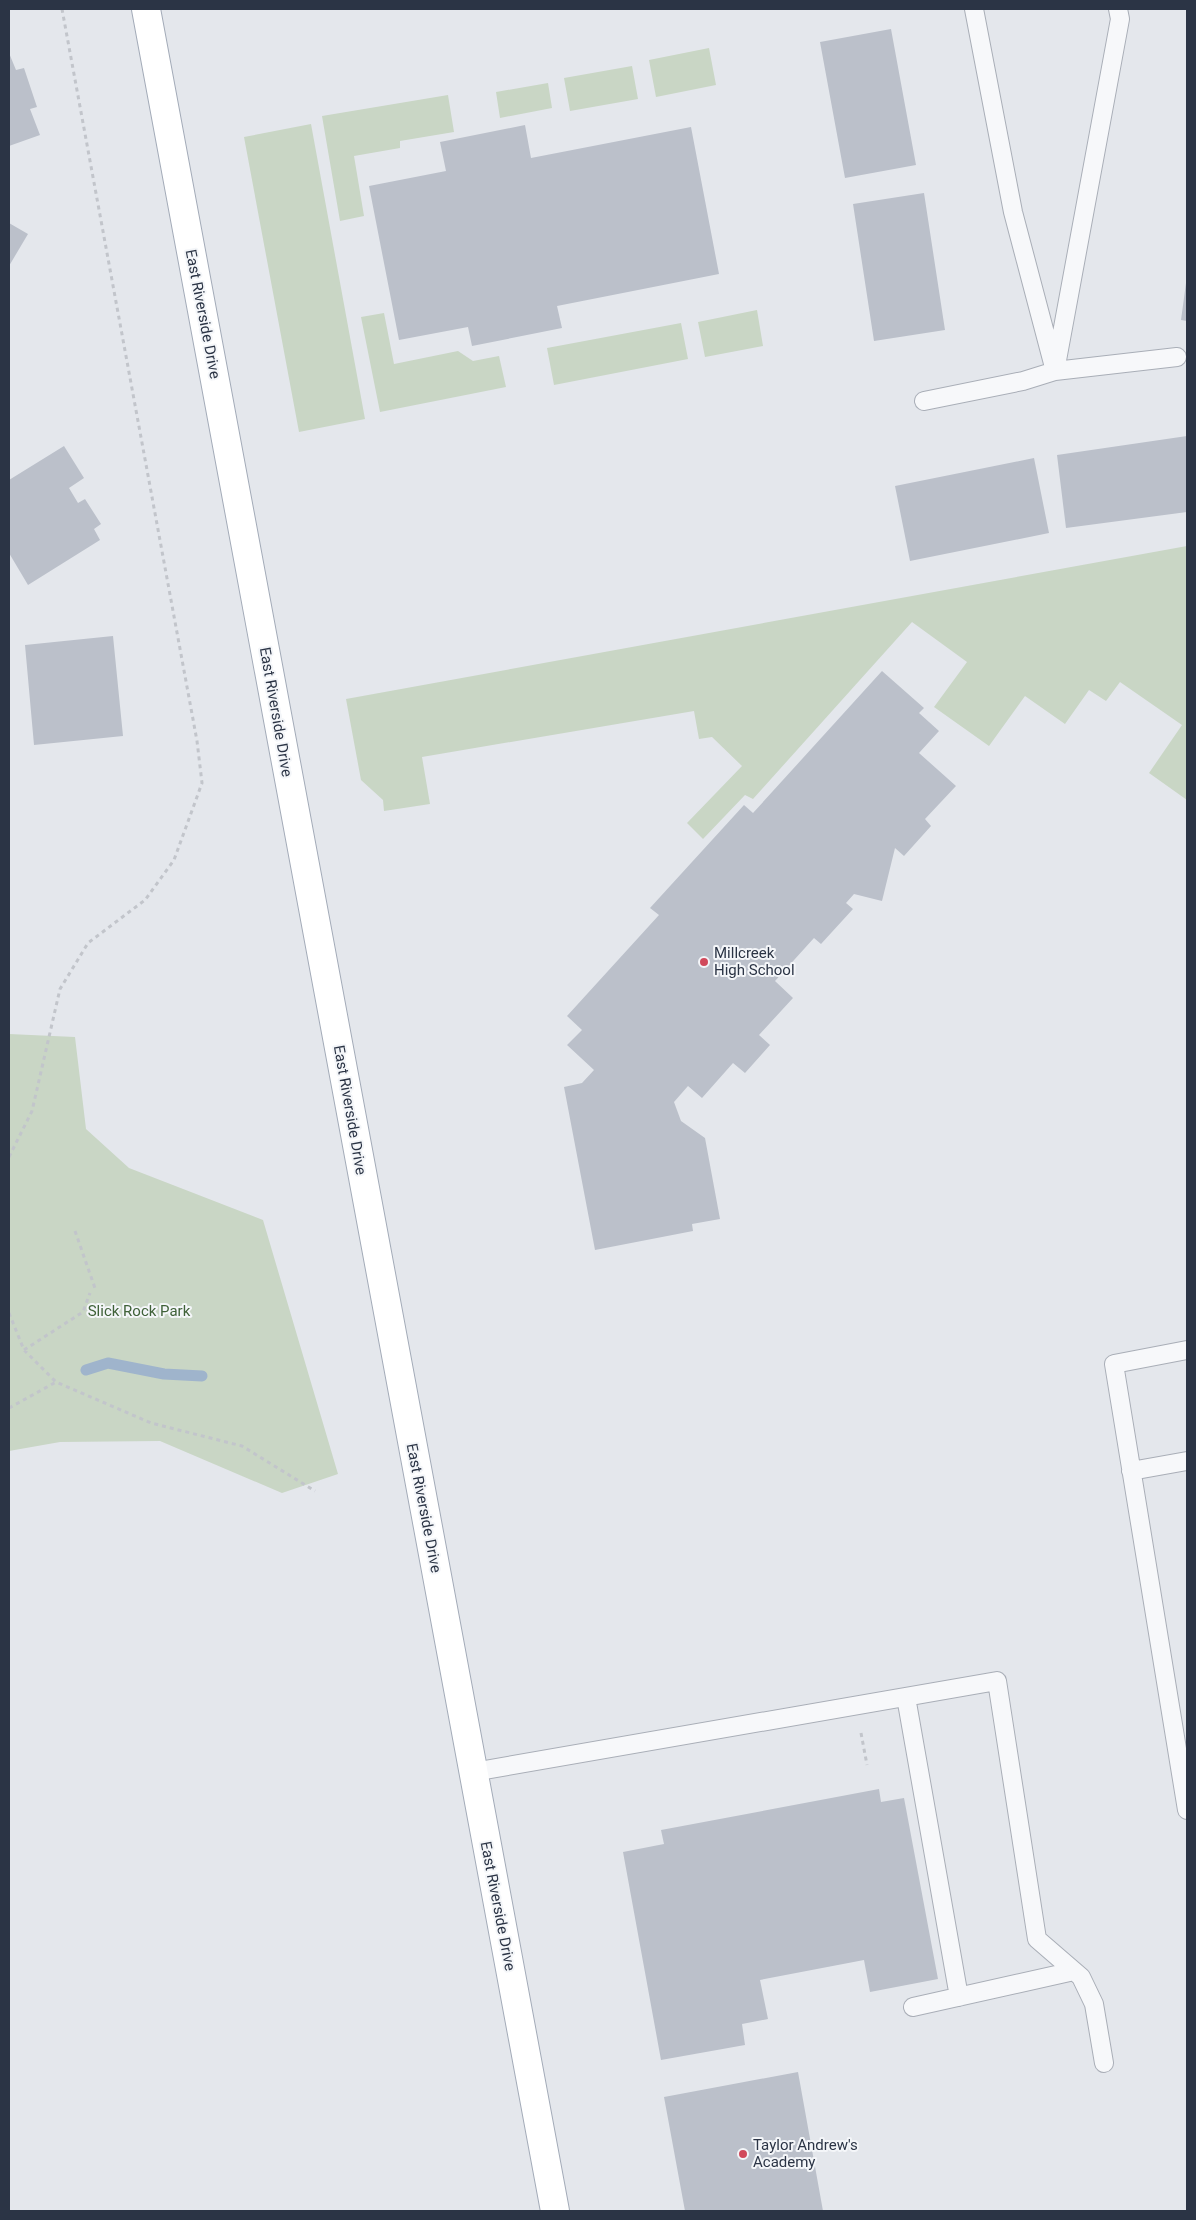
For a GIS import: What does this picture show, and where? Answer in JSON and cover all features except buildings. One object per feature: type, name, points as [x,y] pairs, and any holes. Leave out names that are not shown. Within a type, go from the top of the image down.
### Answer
[{"type":"main road","name":"East Riverside Drive","points":[[146,9],[555,2211]]},
{"type":"lane","points":[[974,9],[1013,212],[1055,371]]},
{"type":"lane","points":[[1055,371],[1120,19],[1118,9]]},
{"type":"lane","points":[[924,401],[1023,381],[1055,371],[1177,357]]},
{"type":"lane","points":[[1187,1350],[1114,1364],[1187,1810]]},
{"type":"lane","points":[[1131,1471],[1187,1461]]},
{"type":"lane","points":[[473,1772],[997,1681],[1037,1939],[1081,1977],[1094,2004],[1104,2063]]},
{"type":"lane","points":[[906,1697],[959,1996]]},
{"type":"lane","points":[[912,2006],[1074,1971]]},
{"type":"path","points":[[9,1157],[32,1111],[60,989],[88,944],[145,900],[174,860],[202,783],[197,741],[62,9]]},
{"type":"path","points":[[76,1231],[96,1291]]},
{"type":"path","points":[[24,1350],[83,1312],[90,1293]]},
{"type":"path","points":[[9,1313],[24,1350],[56,1382],[151,1423],[242,1446],[315,1491]]},
{"type":"path","points":[[9,1408],[56,1382]]},
{"type":"green space","points":[[709,48],[716,85],[656,97],[649,60]]},
{"type":"green space","points":[[632,66],[638,99],[570,111],[564,78]]},
{"type":"green space","points":[[548,83],[552,108],[500,118],[496,92]]},
{"type":"green space","points":[[448,95],[454,132],[400,141],[400,148],[354,156],[364,216],[340,221],[322,116]]},
{"type":"green space","points":[[311,124],[365,419],[299,432],[244,137]]},
{"type":"green space","points":[[757,310],[763,346],[705,357],[698,322]]},
{"type":"green space","points":[[384,313],[394,364],[458,351],[473,361],[499,356],[506,387],[380,412],[361,317]]},
{"type":"green space","points":[[681,323],[688,359],[554,385],[547,348]]},
{"type":"green space","points":[[1187,546],[1187,800],[1149,773],[1182,725],[1120,682],[1106,701],[1089,690],[1065,724],[1025,696],[989,746],[934,707],[967,662],[912,622],[753,799],[745,795],[703,839],[687,823],[742,766],[712,737],[699,739],[694,711],[422,757],[430,804],[384,811],[383,800],[361,780],[346,699]]},
{"type":"green space","name":"Slick Rock Park","points":[[9,1034],[75,1037],[86,1129],[129,1168],[263,1220],[338,1474],[282,1493],[160,1441],[60,1442],[9,1451]]},
{"type":"waterway","points":[[86,1370],[108,1363],[164,1374],[202,1376]]},
{"type":"place","name":"Millcreek High School","points":[[704,962]]},
{"type":"place","name":"Taylor Andrew's Academy","points":[[743,2154]]}]
